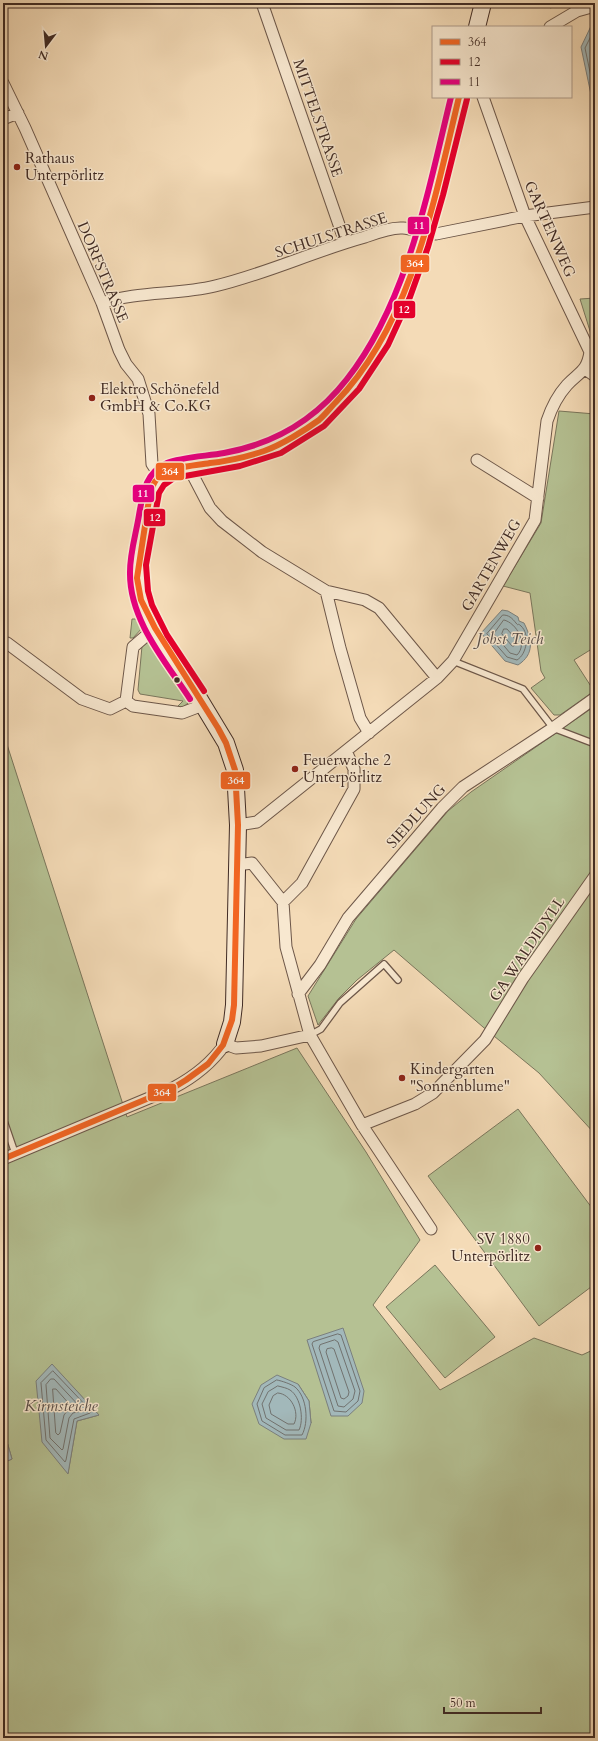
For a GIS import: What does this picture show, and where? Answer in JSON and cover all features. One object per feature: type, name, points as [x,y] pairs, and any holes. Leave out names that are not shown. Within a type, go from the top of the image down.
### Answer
[{"type":"street","name":"MITTELSTRASSE","points":[[262,3],[345,242]]},
{"type":"street","points":[[476,26],[483,3]]},
{"type":"street","points":[[552,26],[577,11],[595,6]]},
{"type":"street","name":"DORFSTRASSE","points":[[3,83],[18,113],[102,304],[119,350],[126,364],[138,379],[149,414],[152,464],[160,476]]},
{"type":"street","points":[[3,1159],[173,1088],[192,1078],[207,1066],[225,1044],[232,1022],[234,1005],[238,825],[234,770],[231,756],[218,728],[155,628],[141,600],[138,578],[140,552],[150,493],[154,482],[160,476],[171,470],[254,455],[278,445],[315,423],[349,389],[374,355],[389,327],[406,285],[424,234],[459,98]]},
{"type":"street","name":"GARTENWEG","points":[[238,825],[257,822],[437,678],[453,661],[535,520],[547,421],[551,409],[566,386],[585,370],[590,352],[525,216],[483,98]]},
{"type":"street","points":[[3,119],[18,113]]},
{"type":"street","name":"SCHULSTRASSE","points":[[102,304],[141,294],[177,293],[215,286],[279,268],[345,242],[388,230],[403,228],[424,234],[436,234],[472,228],[525,216],[595,207]]},
{"type":"street","points":[[585,370],[595,376]]},
{"type":"street","points":[[477,460],[538,498]]},
{"type":"street","points":[[188,466],[210,508],[222,521],[262,552],[326,591],[365,600],[379,608],[437,678]]},
{"type":"street","points":[[326,591],[340,648],[360,718],[369,733]]},
{"type":"street","points":[[126,701],[133,648],[155,628]]},
{"type":"street","points":[[7,643],[82,699],[110,709],[126,701]]},
{"type":"street","name":"SIEDLUNG","points":[[298,994],[320,965],[348,918],[442,808],[464,787],[553,728],[595,698]]},
{"type":"street","points":[[126,701],[134,706],[182,713],[200,700]]},
{"type":"street","points":[[283,902],[302,884],[354,789],[354,769],[346,751]]},
{"type":"street","points":[[237,864],[252,863],[283,902],[286,947],[310,1035],[362,1126],[431,1229]]},
{"type":"street","name":"GA WALDIDYLL","points":[[362,1126],[415,1104],[433,1093],[485,1040],[524,978],[595,876]]},
{"type":"street","points":[[225,1044],[236,1048],[261,1046],[310,1035]]},
{"type":"lane","points":[[453,661],[523,689],[553,728],[595,744]]},
{"type":"lane","points":[[310,1035],[322,1029],[340,1003],[384,964],[398,980]]},
{"type":"lane","points":[[3,1118],[15,1153]]},
{"type":"green space","points":[[595,298],[595,347],[580,299]]},
{"type":"green space","points":[[559,411],[595,414],[595,647],[574,660],[594,691],[560,715],[554,715],[531,688],[545,678],[541,671],[530,593],[503,586],[541,523]]},
{"type":"green space","points":[[132,619],[138,619],[143,627],[133,638],[130,638]]},
{"type":"green space","points":[[147,641],[151,641],[189,698],[188,703],[182,708],[176,708],[183,701],[140,694],[138,690],[142,646]]},
{"type":"green space","points":[[595,706],[595,1134],[539,1073],[394,950],[357,980],[339,998],[318,1025],[308,996],[356,919],[448,811],[471,792]]},
{"type":"green space","points":[[3,732],[127,1117],[297,1048],[366,1152],[420,1240],[373,1305],[440,1390],[534,1338],[582,1355],[595,1349],[595,1738],[3,1738],[3,1463],[12,1459],[3,1428]],"holes":[[[52,1365],[99,1415],[77,1421],[68,1473]],[[298,1384],[309,1401],[311,1423]]]},
{"type":"green space","name":"SV 1880 Unterpörlitz","points":[[518,1109],[595,1212],[595,1284],[539,1326],[428,1176]]},
{"type":"green space","points":[[435,1265],[495,1337],[445,1378],[386,1307]]},
{"type":"water","points":[[545,3],[569,3],[550,8]]},
{"type":"water","points":[[592,24],[595,24],[595,106],[593,104],[581,47]]},
{"type":"water","name":"Jobst Teich","points":[[502,610],[508,611],[518,617],[519,621],[524,623],[529,635],[529,651],[527,656],[518,665],[505,661],[481,633]]},
{"type":"water","points":[[343,1328],[364,1391],[362,1403],[348,1416],[331,1416],[307,1340]]},
{"type":"water","name":"Kirmsteiche","points":[[52,1364],[99,1415],[77,1421],[68,1474],[42,1442],[36,1381]]},
{"type":"water","points":[[277,1375],[298,1384],[309,1401],[311,1423],[306,1439],[284,1439],[259,1424],[252,1404],[261,1385]]},
{"type":"water","name":"Kirmsteiche","points":[[3,1428],[12,1459],[3,1463]]},
{"type":"transit line","name":"11","points":[[190,699],[160,655],[142,624],[131,590],[131,557],[146,484],[154,472],[167,463],[180,459],[242,449],[260,443],[293,428],[322,406],[347,379],[368,348],[386,315],[401,280],[424,207],[451,98]]},
{"type":"transit line","name":"364","points":[[3,1159],[173,1088],[208,1064],[223,1045],[232,1020],[234,1005],[238,825],[235,770],[226,743],[218,728],[155,628],[141,600],[137,578],[150,493],[157,479],[172,470],[224,461],[264,451],[306,429],[321,418],[362,370],[384,336],[402,298],[417,259],[440,177],[459,98]]},
{"type":"transit line","name":"12","points":[[204,691],[167,635],[152,605],[148,591],[146,565],[159,493],[164,485],[174,478],[240,466],[281,453],[324,426],[359,389],[388,345],[410,297],[428,247],[443,195],[467,99]]},
{"type":"place","name":"Rathaus Unterpörlitz","points":[[17,167]]},
{"type":"place","name":"Elektro Schönefeld GmbH & Co.KG","points":[[92,398]]},
{"type":"place","name":"Feuerwache 2 Unterpörlitz","points":[[295,769]]},
{"type":"place","name":"Kindergarten \"Sonnenblume\"","points":[[402,1078]]},
{"type":"place","name":"SV 1880 Unterpörlitz","points":[[538,1248]]}]
